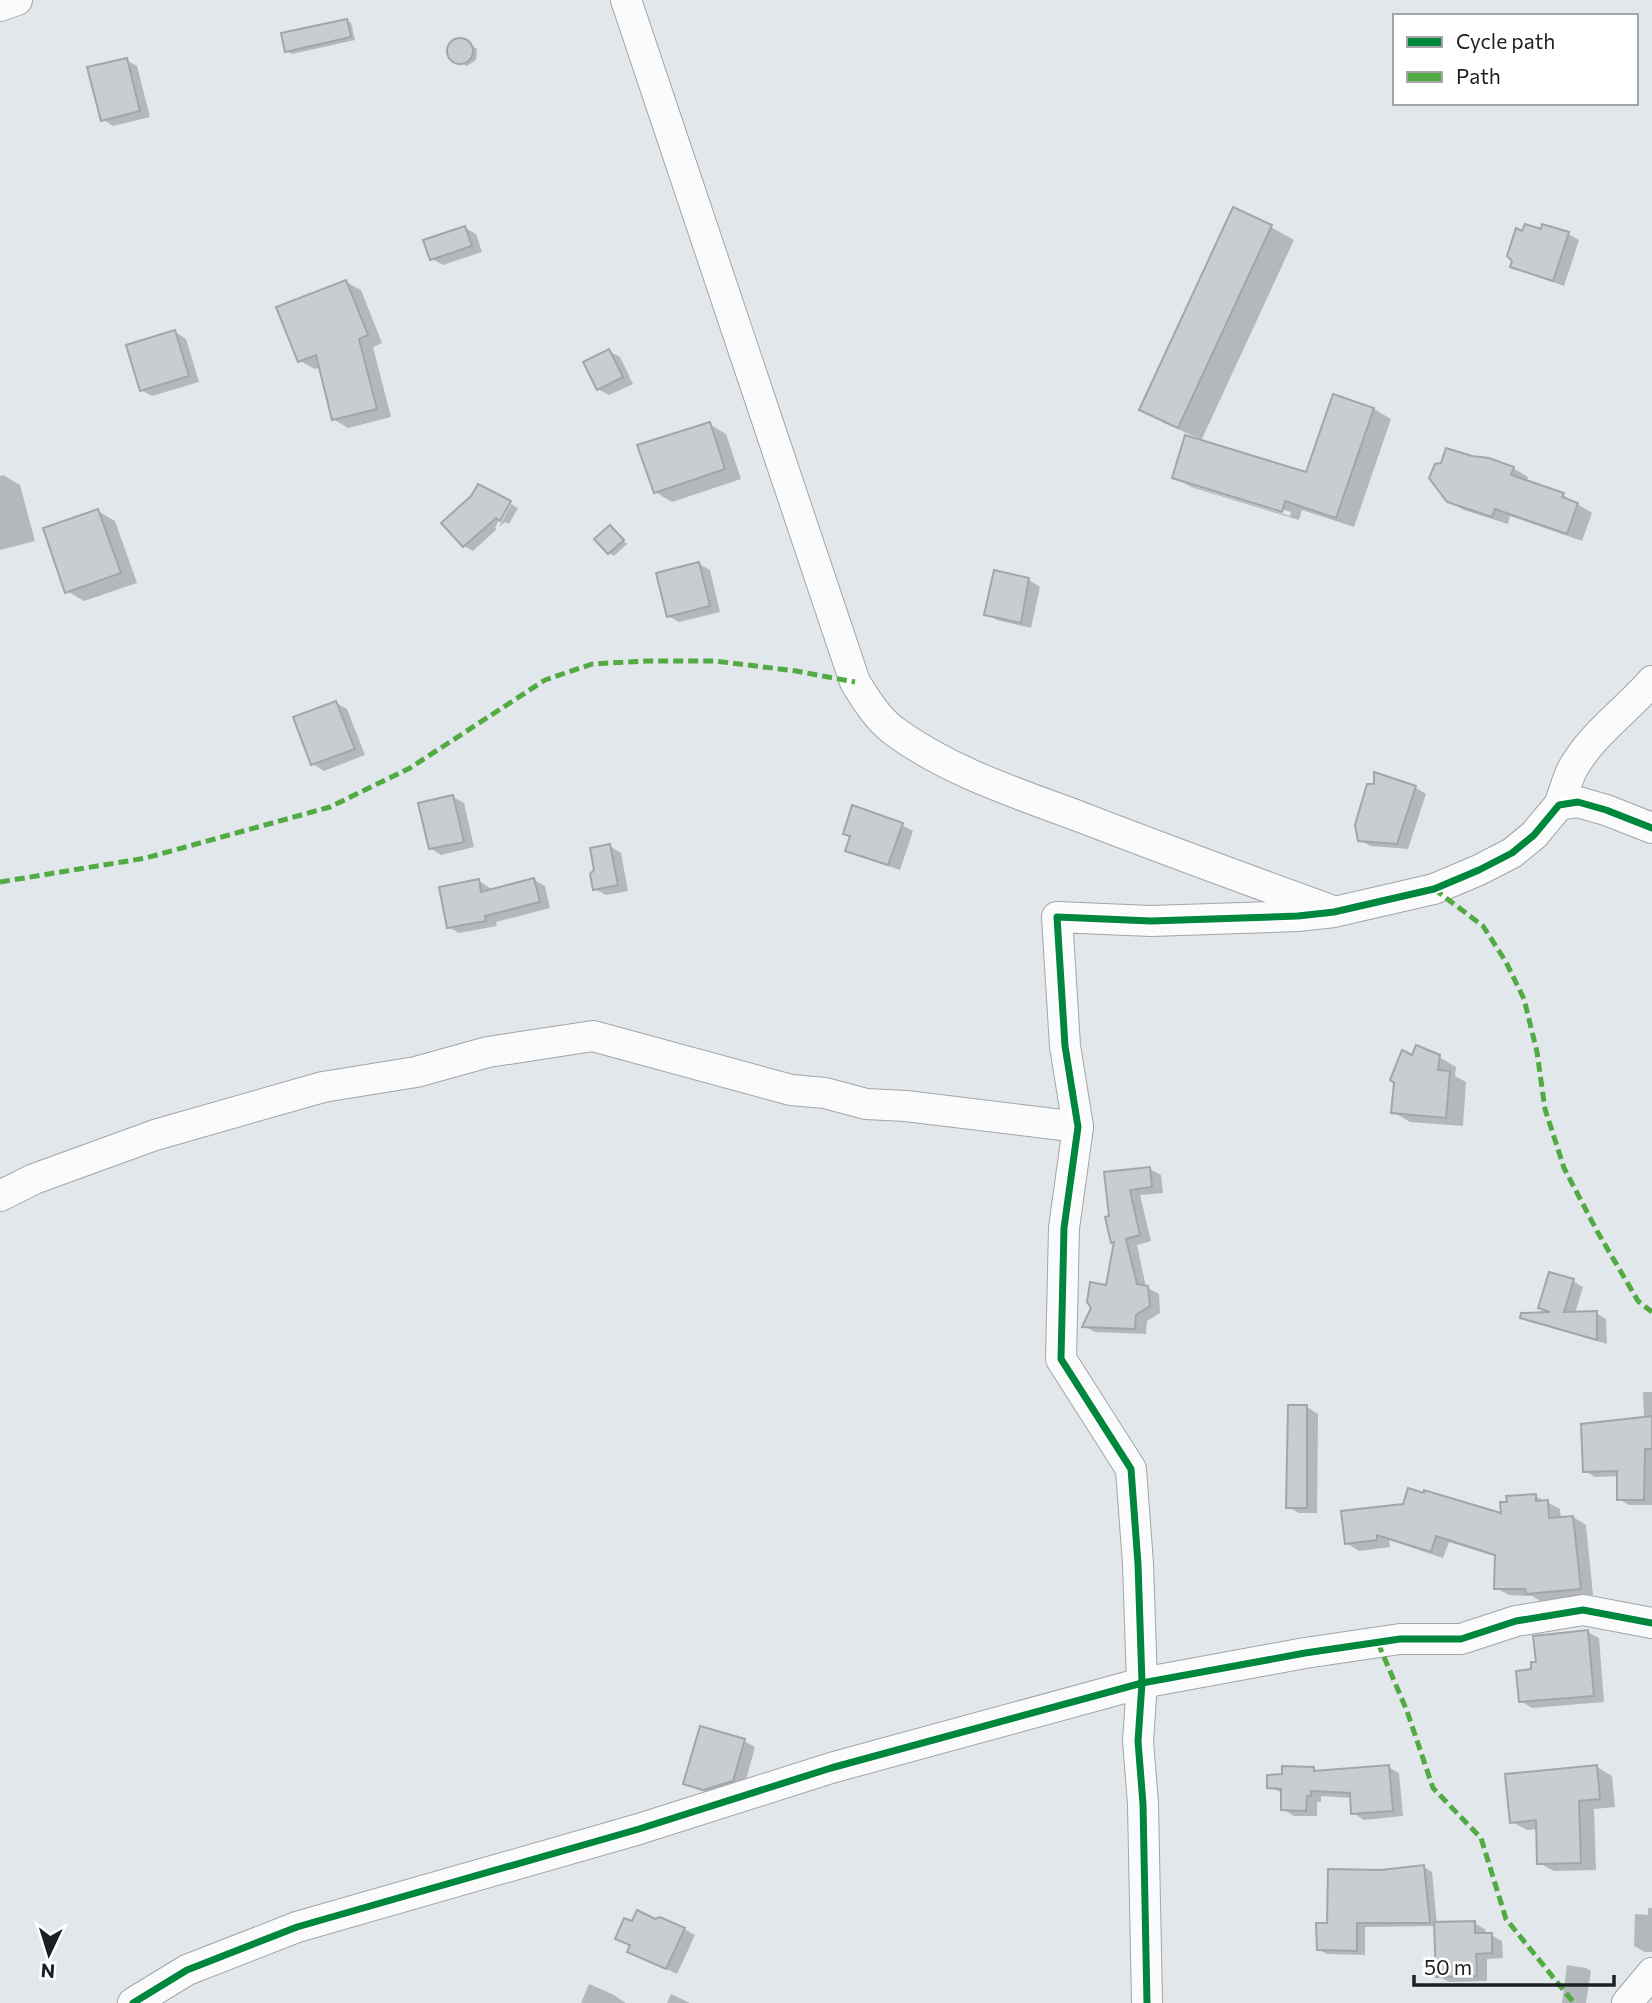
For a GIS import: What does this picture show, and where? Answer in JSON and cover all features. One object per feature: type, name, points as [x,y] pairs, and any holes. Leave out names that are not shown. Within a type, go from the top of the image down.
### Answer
[{"type":"street","points":[[0,6],[17,0]]},
{"type":"street","points":[[626,0],[855,681],[874,712],[901,736],[956,767],[1014,792],[1334,912]]},
{"type":"street","points":[[1147,2003],[1143,1804],[1138,1741],[1142,1683],[1138,1564],[1131,1469],[1061,1359],[1064,1228],[1078,1127],[1065,1046],[1057,917],[1150,921],[1298,916],[1334,912],[1434,889],[1512,853],[1534,835],[1559,805],[1572,770],[1602,729],[1652,681]]},
{"type":"street","points":[[1559,805],[1578,802],[1652,828]]},
{"type":"street","points":[[0,1196],[34,1179],[155,1135],[323,1087],[416,1072],[488,1052],[593,1036],[791,1090],[825,1093],[866,1104],[906,1106],[1078,1127]]},
{"type":"street","points":[[132,2003],[187,1970],[297,1927],[639,1829],[831,1768],[1142,1683],[1399,1639],[1461,1639],[1516,1620],[1583,1610],[1652,1623]]},
{"type":"street","points":[[1627,2003],[1652,1973]]},
{"type":"building","points":[[347,19],[351,37],[285,52],[281,33]]},
{"type":"building","points":[[460,38],[469,42],[473,51],[469,60],[460,64],[451,60],[447,51],[451,42]]},
{"type":"building","points":[[127,58],[140,111],[101,121],[87,67]]},
{"type":"building","points":[[1233,207],[1272,225],[1178,428],[1139,410]]},
{"type":"building","points":[[1525,224],[1541,229],[1542,224],[1569,232],[1553,281],[1510,267],[1512,261],[1507,256],[1516,228],[1522,231]]},
{"type":"building","points":[[465,226],[472,246],[430,260],[423,240]]},
{"type":"building","points":[[346,280],[368,335],[359,339],[377,409],[332,420],[316,355],[298,362],[276,307]]},
{"type":"building","points":[[175,330],[189,376],[140,391],[126,345]]},
{"type":"building","points":[[609,349],[623,377],[597,390],[583,362]]},
{"type":"building","points":[[1333,394],[1374,408],[1336,518],[1285,501],[1282,512],[1172,478],[1185,435],[1306,472]]},
{"type":"building","points":[[710,422],[725,469],[654,493],[637,445]]},
{"type":"building","points":[[1446,448],[1514,467],[1511,475],[1564,493],[1562,497],[1578,503],[1567,534],[1495,509],[1492,517],[1447,502],[1429,478],[1435,464],[1441,463]]},
{"type":"building","points":[[478,484],[511,501],[500,521],[496,518],[463,547],[441,523],[471,496]]},
{"type":"building","points":[[98,509],[121,573],[65,593],[43,528]]},
{"type":"building","points":[[610,525],[624,540],[608,554],[594,539]]},
{"type":"building","points":[[699,562],[710,606],[667,617],[656,573]]},
{"type":"building","points":[[994,570],[1029,578],[1021,623],[984,615]]},
{"type":"building","points":[[336,701],[355,749],[311,765],[293,717]]},
{"type":"building","points":[[1374,772],[1416,786],[1397,844],[1358,841],[1355,825],[1367,784],[1374,784]]},
{"type":"building","points":[[453,795],[464,842],[429,849],[418,803]]},
{"type":"building","points":[[852,805],[903,823],[888,865],[845,851],[850,836],[843,834]]},
{"type":"building","points":[[610,844],[618,885],[593,890],[590,874],[594,870],[590,848]]},
{"type":"building","points":[[534,878],[540,902],[485,916],[486,921],[447,928],[439,887],[479,879],[481,892]]},
{"type":"building","points":[[1416,1045],[1440,1055],[1438,1070],[1450,1071],[1446,1118],[1391,1113],[1394,1083],[1390,1080],[1402,1050],[1412,1055]]},
{"type":"building","points":[[1150,1167],[1152,1187],[1130,1190],[1140,1235],[1126,1239],[1137,1284],[1148,1286],[1150,1306],[1136,1315],[1135,1329],[1082,1327],[1091,1308],[1087,1302],[1090,1282],[1106,1285],[1114,1242],[1111,1243],[1105,1217],[1109,1216],[1104,1172]]},
{"type":"building","points":[[1549,1272],[1574,1279],[1564,1312],[1597,1311],[1597,1340],[1520,1318],[1521,1313],[1550,1312],[1538,1308]]},
{"type":"building","points":[[1288,1405],[1307,1405],[1307,1508],[1286,1508]]},
{"type":"building","points":[[1652,1416],[1652,1449],[1645,1449],[1644,1500],[1617,1500],[1617,1471],[1583,1472],[1581,1424]]},
{"type":"building","points":[[1408,1488],[1424,1493],[1424,1490],[1501,1513],[1500,1502],[1507,1502],[1506,1496],[1536,1494],[1536,1501],[1548,1500],[1549,1518],[1573,1516],[1581,1589],[1526,1594],[1525,1589],[1494,1589],[1495,1555],[1436,1536],[1431,1552],[1377,1535],[1377,1540],[1345,1544],[1341,1511],[1403,1504]]},
{"type":"building","points":[[1588,1630],[1594,1696],[1519,1702],[1516,1671],[1531,1669],[1531,1662],[1536,1662],[1533,1636]]},
{"type":"building","points":[[700,1726],[745,1739],[733,1781],[703,1790],[683,1784]]},
{"type":"building","points":[[1389,1765],[1393,1811],[1351,1814],[1350,1793],[1311,1791],[1311,1796],[1307,1796],[1306,1811],[1281,1810],[1281,1789],[1267,1788],[1267,1775],[1282,1774],[1282,1766],[1314,1767],[1314,1771]]},
{"type":"building","points":[[1597,1765],[1600,1799],[1579,1801],[1581,1863],[1537,1864],[1536,1820],[1510,1823],[1505,1774]]},
{"type":"building","points":[[1424,1865],[1430,1923],[1357,1923],[1357,1951],[1317,1950],[1316,1923],[1327,1923],[1328,1869],[1381,1870]]},
{"type":"building","points":[[637,1910],[655,1919],[660,1917],[685,1928],[666,1969],[627,1952],[630,1945],[615,1939],[624,1918],[632,1921]]},
{"type":"building","points":[[1475,1921],[1475,1933],[1492,1933],[1492,1953],[1476,1954],[1477,1976],[1436,1977],[1434,1922]]},
{"type":"marked path","points":[[0,882],[146,858],[330,807],[410,768],[545,680],[592,664],[715,661],[796,671],[855,682]]},
{"type":"marked path","points":[[1434,889],[1483,926],[1506,962],[1524,999],[1537,1052],[1545,1109],[1564,1168],[1638,1301],[1652,1312]]},
{"type":"marked path","points":[[1378,1643],[1407,1711],[1433,1788],[1481,1838],[1506,1919],[1574,2003]]},
{"type":"cycle path","points":[[1147,2003],[1143,1804],[1138,1741],[1142,1683],[1138,1564],[1131,1469],[1061,1359],[1064,1228],[1078,1127],[1065,1046],[1057,917],[1151,921],[1298,916],[1334,912],[1434,889],[1479,870],[1512,853],[1534,835],[1559,805],[1578,802],[1652,828]]},
{"type":"cycle path","points":[[133,2003],[187,1970],[297,1927],[639,1829],[831,1768],[1142,1683],[1305,1653],[1400,1639],[1461,1639],[1516,1621],[1583,1610],[1652,1623]]}]
